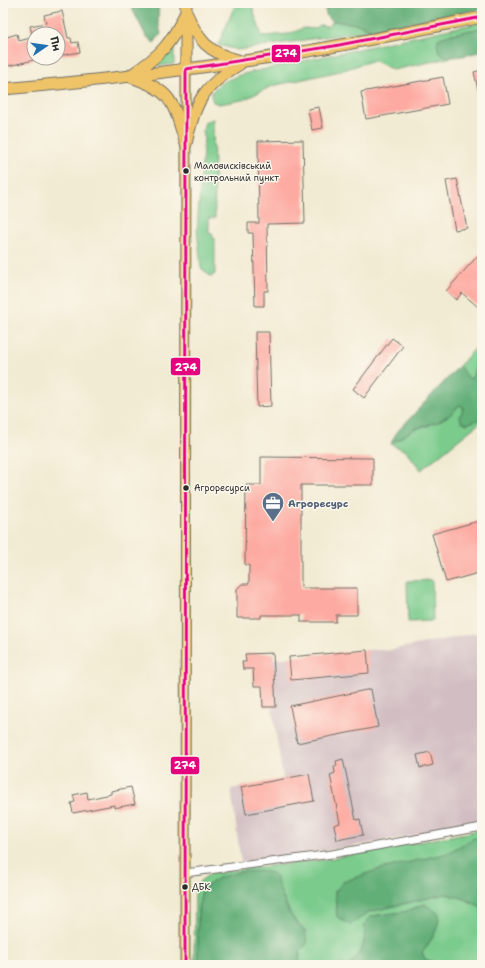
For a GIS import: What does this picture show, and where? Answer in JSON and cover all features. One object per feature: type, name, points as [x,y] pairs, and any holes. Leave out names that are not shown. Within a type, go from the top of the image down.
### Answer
[{"type":"highway","points":[[186,7],[194,31],[211,50],[225,57],[245,61]]},
{"type":"highway","points":[[186,7],[186,69]]},
{"type":"highway","points":[[129,76],[162,52],[172,39],[186,7]]},
{"type":"highway","points":[[3,89],[129,76],[245,61],[399,34],[482,17]]},
{"type":"highway","points":[[186,144],[192,118],[202,96],[220,77],[245,61]]},
{"type":"highway","points":[[129,76],[158,88],[169,99],[176,114],[186,144]]},
{"type":"main road","points":[[185,965],[186,69]]},
{"type":"street","points":[[185,873],[332,854],[482,827]]},
{"type":"shaded area","points":[[482,632],[482,824],[325,851],[241,862],[231,789],[283,779],[272,707],[263,707],[262,686],[254,686],[253,669],[243,669],[242,662],[246,662],[245,654],[273,653],[274,659],[380,649],[385,651]]},
{"type":"green space","points":[[129,3],[159,3],[158,20],[161,34],[154,43],[146,36]]},
{"type":"green space","points":[[236,3],[252,6],[262,36],[289,34],[304,28],[315,29],[320,25],[328,26],[333,21],[357,24],[372,30],[238,50],[218,45]]},
{"type":"green space","points":[[323,3],[482,3],[482,9],[372,30],[357,24],[333,21],[327,17]]},
{"type":"green space","points":[[482,22],[482,28],[448,35],[443,55],[453,57],[393,70],[376,61],[371,61],[340,71],[272,86],[243,100],[219,104],[213,102],[213,91],[216,87],[227,80],[243,74]]},
{"type":"green space","points":[[482,28],[482,51],[452,57],[445,56],[440,53],[438,48],[438,39],[448,35]]},
{"type":"green space","points":[[174,43],[174,64],[159,66],[158,64]]},
{"type":"green space","points":[[213,119],[215,218],[209,218],[209,233],[212,234],[215,242],[215,274],[211,277],[201,268],[197,230],[204,137],[203,130],[205,122]]},
{"type":"green space","points":[[482,341],[482,358],[480,367],[474,376],[469,379],[459,366]]},
{"type":"green space","points":[[481,365],[482,413],[478,420],[467,424],[461,421],[460,416],[464,407],[459,405],[451,414],[438,422],[414,429],[391,444],[396,433],[459,366],[469,379],[473,377],[474,370]]},
{"type":"green space","points":[[459,405],[464,407],[460,416],[478,420],[482,413],[482,421],[421,470],[406,451],[391,444],[414,429],[428,426],[451,414]]},
{"type":"green space","points":[[432,580],[433,621],[408,622],[407,581]]},
{"type":"green space","points":[[482,830],[482,840],[474,838],[448,853],[377,870],[343,882],[335,892],[337,917],[350,924],[369,912],[445,894],[462,898],[482,907],[482,965],[442,965],[425,959],[422,952],[434,934],[438,925],[439,914],[425,904],[404,912],[371,916],[364,926],[365,937],[362,947],[350,965],[299,965],[300,952],[306,932],[292,917],[279,889],[275,874],[239,872],[218,878],[202,890],[198,910],[198,965],[194,965],[195,892],[200,881],[211,873],[328,859]]},
{"type":"green space","points":[[474,838],[482,840],[482,907],[462,898],[445,894],[369,912],[350,925],[337,917],[335,892],[343,882],[377,870],[448,853]]},
{"type":"green space","points":[[263,871],[275,874],[282,896],[290,913],[304,931],[307,943],[300,952],[299,965],[198,965],[198,910],[202,890],[218,878],[239,872]]},
{"type":"green space","points":[[425,904],[439,914],[439,920],[436,930],[422,952],[425,959],[442,965],[350,965],[362,947],[365,937],[364,926],[371,916],[404,912]]},
{"type":"building","points":[[62,11],[65,26],[30,26],[46,23],[44,15]]},
{"type":"building","points":[[66,29],[68,38],[71,38],[72,43],[78,42],[80,52],[66,55]]},
{"type":"building","points":[[17,34],[19,41],[26,39],[26,62],[4,67],[3,38]]},
{"type":"building","points":[[482,70],[482,94],[479,94],[474,72]]},
{"type":"building","points":[[443,77],[448,104],[366,119],[361,92]]},
{"type":"building","points":[[319,107],[323,128],[312,130],[308,109]]},
{"type":"building","points":[[303,140],[305,223],[267,224],[268,291],[264,291],[264,306],[255,306],[253,233],[248,233],[248,223],[259,223],[258,141]]},
{"type":"building","points":[[457,179],[467,228],[455,230],[446,181]]},
{"type":"building","points":[[482,251],[482,302],[478,307],[462,293],[456,300],[446,291]]},
{"type":"building","points":[[255,332],[269,332],[271,406],[257,407]]},
{"type":"building","points":[[392,338],[403,346],[364,398],[353,389]]},
{"type":"building","name":"Агроресурс","points":[[261,457],[373,458],[373,485],[301,485],[301,588],[357,588],[357,615],[336,615],[336,622],[301,622],[301,615],[261,615],[261,618],[237,618],[237,589],[242,584],[249,584],[249,565],[245,565],[246,485],[261,485]]},
{"type":"building","points":[[482,520],[482,572],[446,582],[432,534]]},
{"type":"building","points":[[367,650],[369,673],[291,680],[289,657]]},
{"type":"building","points":[[273,653],[276,707],[263,707],[262,686],[254,686],[253,669],[243,669],[242,662],[246,662],[245,654]]},
{"type":"building","points":[[371,689],[378,727],[297,743],[290,706]]},
{"type":"building","points":[[430,752],[433,765],[420,768],[417,755]]},
{"type":"building","points":[[343,759],[356,820],[360,819],[363,835],[337,840],[334,825],[340,823],[330,775],[335,773],[334,766],[337,766],[336,761]]},
{"type":"building","points":[[309,774],[314,801],[246,814],[241,787]]},
{"type":"building","points":[[131,787],[135,804],[114,808],[114,805],[73,813],[71,803],[75,802],[73,795],[87,792],[88,799],[111,794],[111,791]]},
{"type":"transit line","name":"274","points":[[185,965],[186,69],[334,46],[482,17]]},
{"type":"place","name":"Маловисківський контрольний пункт","points":[[186,171]]},
{"type":"place","name":"Агроресурси","points":[[186,488]]},
{"type":"place","name":"Агроресурс","points":[[273,522]]},
{"type":"place","name":"ДБК","points":[[185,887]]}]
